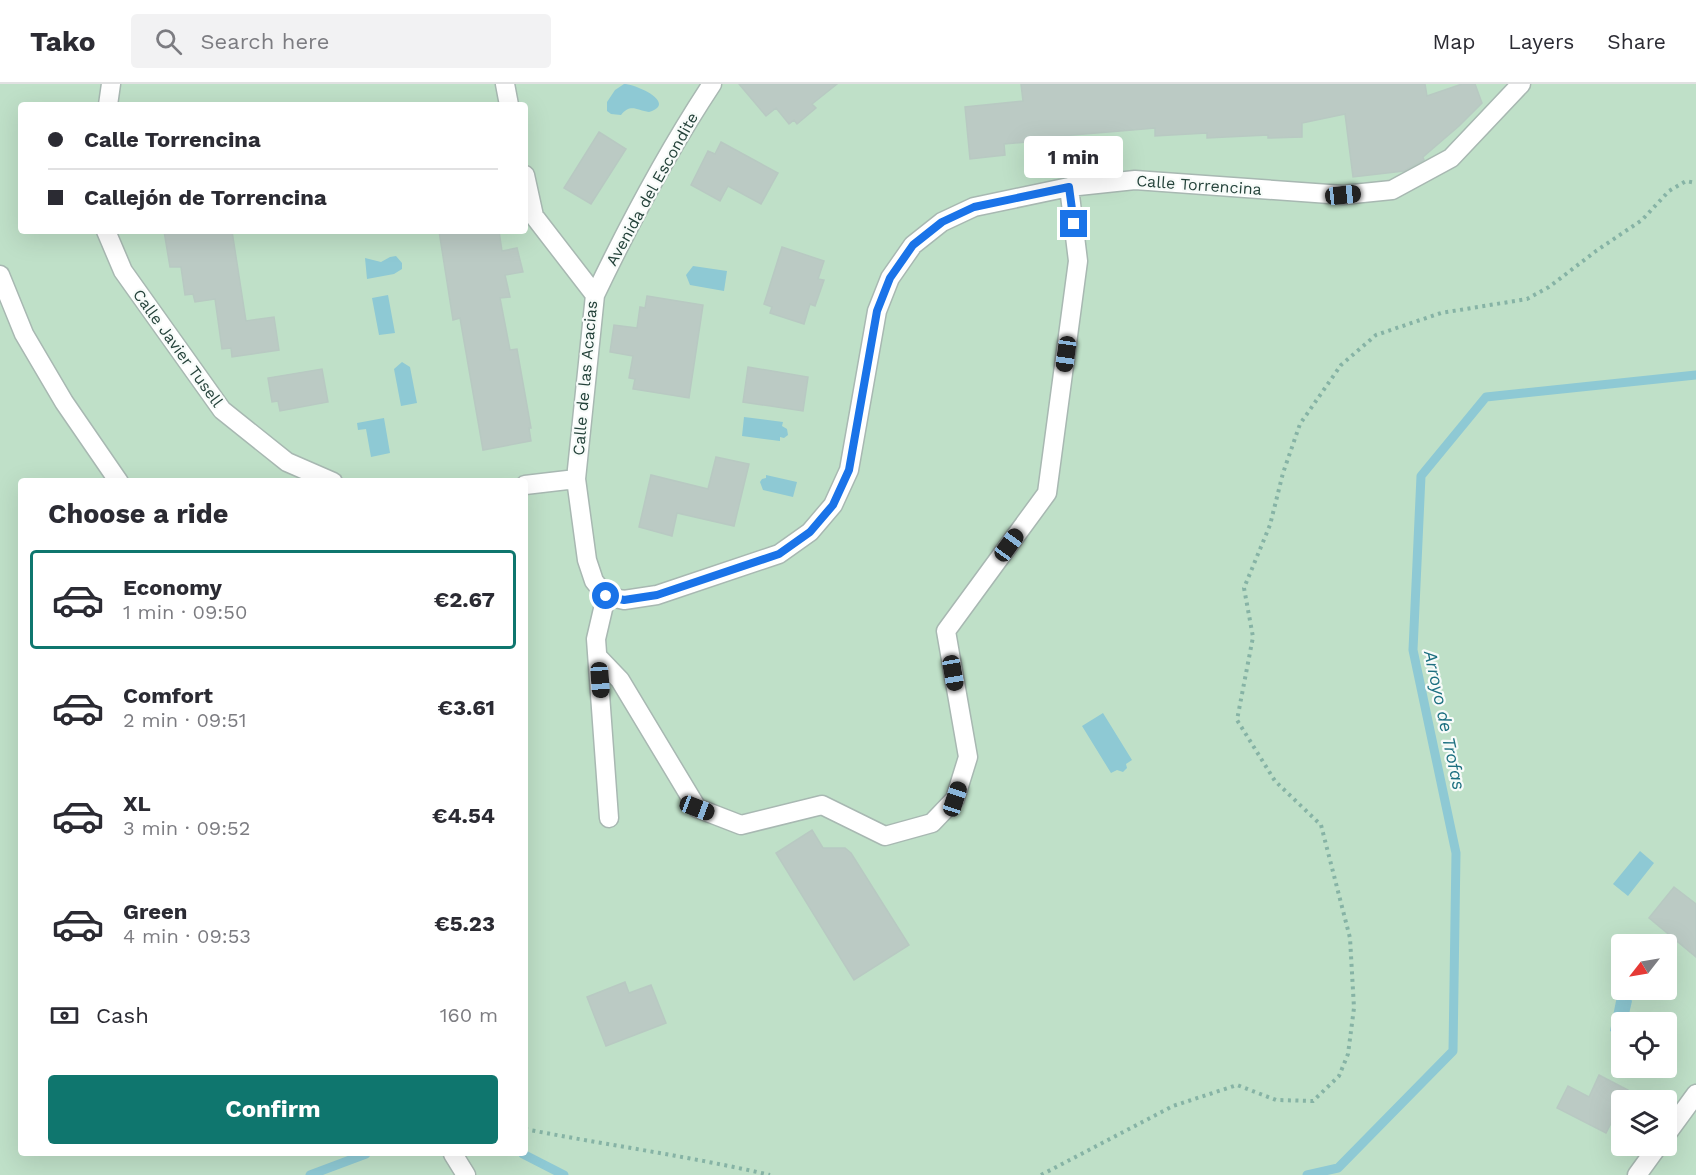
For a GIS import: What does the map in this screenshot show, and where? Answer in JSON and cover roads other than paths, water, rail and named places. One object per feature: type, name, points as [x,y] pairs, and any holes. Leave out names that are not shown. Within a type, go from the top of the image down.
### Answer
[{"type":"street","points":[[108,102],[111,84]]},
{"type":"street","points":[[504,84],[508,102]]},
{"type":"street","name":"Avenida del Escondite","points":[[595,296],[635,214],[680,133],[712,84]]},
{"type":"street","name":"Calle Torrencina","points":[[606,596],[624,600],[657,595],[779,554],[810,532],[833,505],[849,470],[877,311],[890,278],[913,245],[942,222],[974,207],[1069,187],[1135,180],[1343,195],[1392,190],[1451,159],[1521,84]]},
{"type":"street","points":[[598,657],[620,680],[697,808],[741,825],[822,805],[885,836],[932,823],[955,799],[968,757],[946,631],[1047,493],[1078,261],[1069,187]]},
{"type":"street","name":"Calle de las Acacias","points":[[528,189],[534,216],[595,296],[576,479],[587,560],[594,581],[606,596]]},
{"type":"street","name":"Calle Javier Tusell","points":[[107,234],[123,271],[222,410],[287,462],[324,478]]},
{"type":"street","points":[[0,275],[24,334],[64,402],[116,478]]},
{"type":"street","points":[[528,485],[576,479]]},
{"type":"street","points":[[606,596],[596,639],[609,818]]},
{"type":"street","points":[[1677,1120],[1696,1094]]},
{"type":"street","points":[[454,1156],[465,1175]]},
{"type":"street","points":[[1637,1175],[1651,1156]]},
{"type":"water","points":[[624,84],[645,90],[652,95],[659,104],[657,108],[649,112],[631,108],[621,115],[611,114],[607,111],[607,102],[615,90]]},
{"type":"water","points":[[396,256],[402,263],[402,269],[394,274],[367,279],[365,258],[381,262]]},
{"type":"water","points":[[693,266],[727,271],[724,291],[690,285],[686,275]]},
{"type":"water","points":[[388,295],[395,333],[379,335],[372,298]]},
{"type":"water","points":[[402,362],[410,367],[417,403],[401,406],[394,369]]},
{"type":"water","points":[[744,417],[783,422],[782,426],[787,429],[788,435],[784,438],[780,437],[780,441],[742,436]]},
{"type":"water","points":[[384,418],[390,453],[371,457],[366,429],[358,430],[357,423]]},
{"type":"water","points":[[766,475],[797,482],[793,497],[763,490],[760,482],[766,478]]},
{"type":"water","points":[[1103,713],[1132,760],[1126,764],[1127,768],[1123,772],[1117,770],[1111,773],[1082,726]]},
{"type":"water","points":[[1640,851],[1654,863],[1628,896],[1613,884]]},
{"type":"water","points":[[1616,1000],[1631,1000],[1630,1012],[1614,1012]]},
{"type":"waterway","name":"Arroyo de Trofas","points":[[1307,1175],[1338,1168],[1453,1051],[1456,853],[1413,650],[1421,476],[1486,397],[1696,375]]},
{"type":"waterway","name":"Arroyo de Trofas","points":[[310,1175],[361,1156]]},
{"type":"waterway","name":"Arroyo de Trofas","points":[[527,1156],[564,1175]]}]
